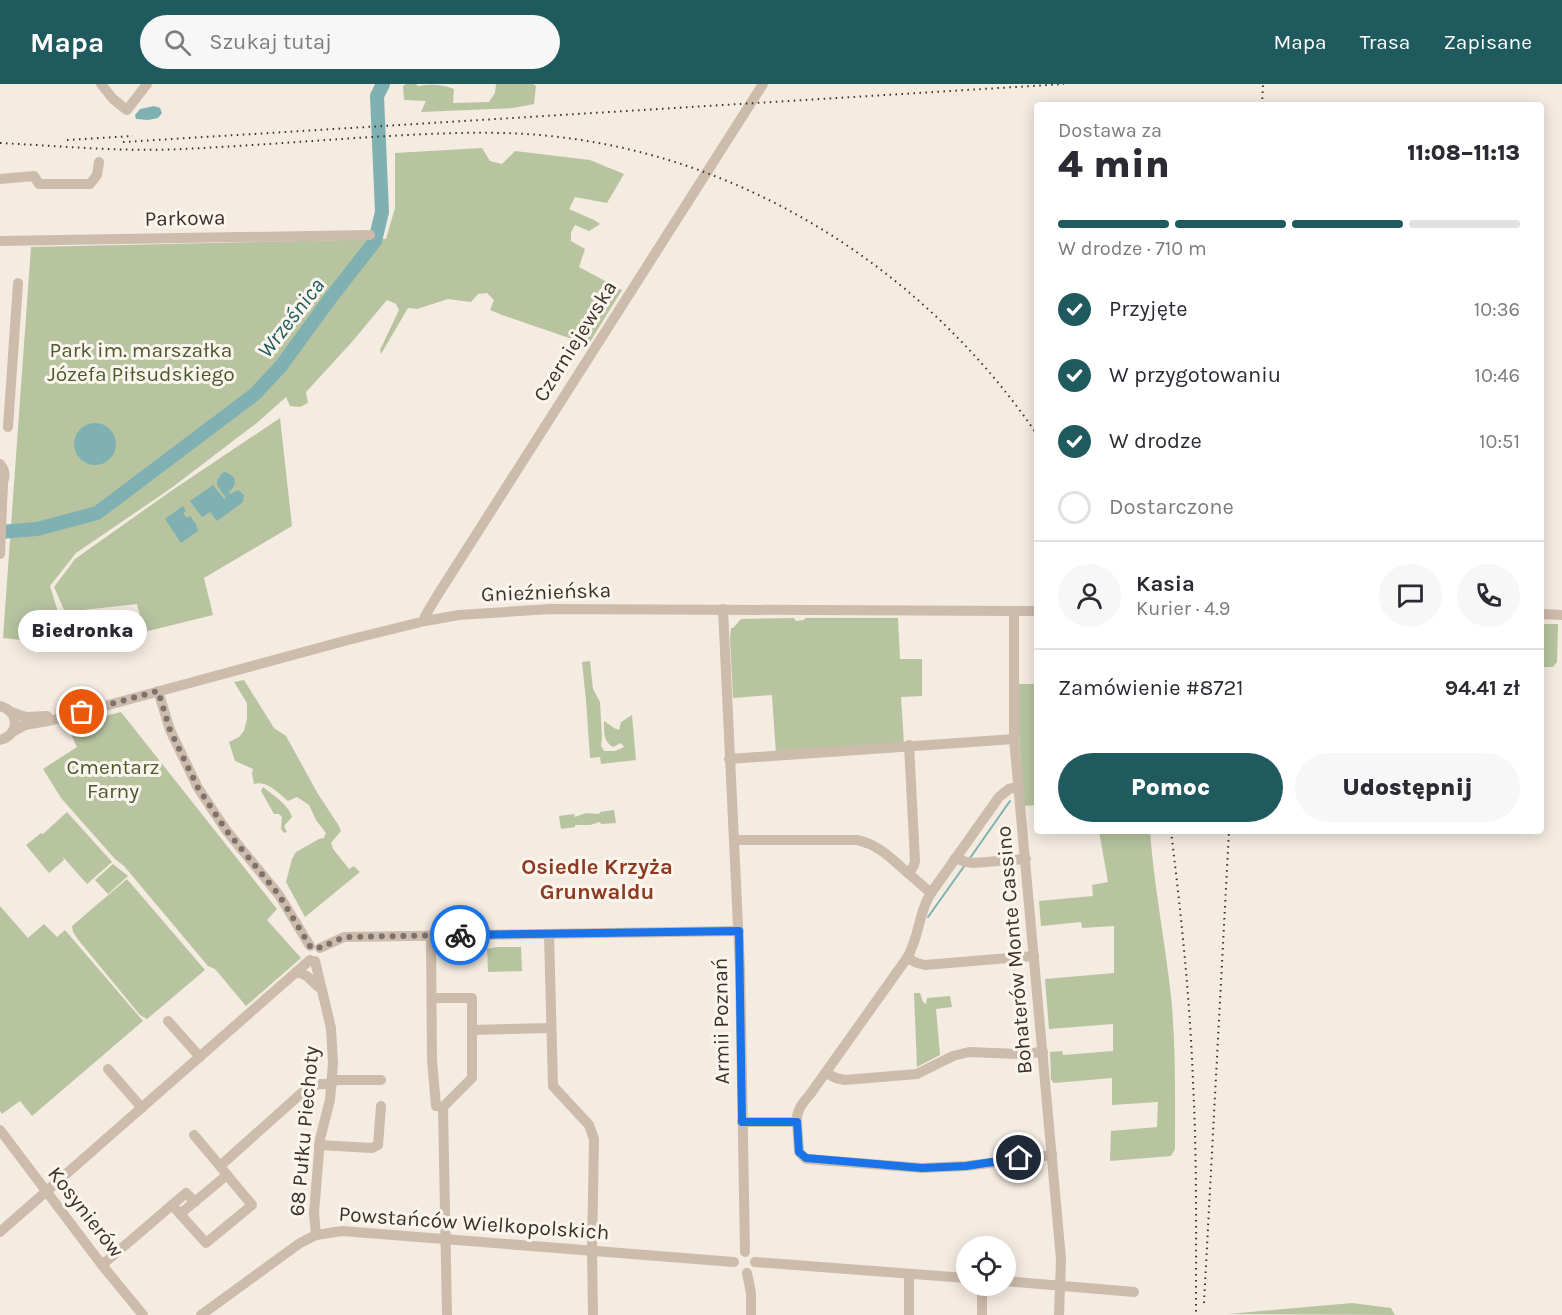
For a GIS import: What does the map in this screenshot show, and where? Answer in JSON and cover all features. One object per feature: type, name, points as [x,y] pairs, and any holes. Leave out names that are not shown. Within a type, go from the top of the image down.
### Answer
[{"type":"street","points":[[100,84],[127,110],[147,84]]},
{"type":"street","name":"Czerniejewska","points":[[425,621],[425,616],[443,586],[763,84]]},
{"type":"street","points":[[0,178],[34,176],[39,184],[90,183],[97,175],[99,162]]},
{"type":"street","name":"Parkowa","points":[[0,241],[370,235]]},
{"type":"street","points":[[8,427],[18,282]]},
{"type":"street","points":[[0,464],[5,473],[1,484],[0,554]]},
{"type":"street","name":"Armii Poznań","points":[[723,609],[739,931],[745,1252]]},
{"type":"street","name":"Gnieźnieńska","points":[[0,740],[25,725],[53,720],[425,621],[459,615],[530,610],[1034,611]]},
{"type":"street","name":"Bohaterów Monte Cassino","points":[[1014,611],[1014,739],[1061,1259],[1059,1315]]},
{"type":"street","points":[[1544,614],[1562,615]]},
{"type":"street","points":[[158,691],[170,730],[198,788],[226,830],[279,895],[315,947],[344,937],[739,931]]},
{"type":"street","points":[[4,706],[15,721],[14,730]]},
{"type":"street","name":"Gnieźnieńska","points":[[4,706],[26,717],[69,715]]},
{"type":"street","points":[[729,759],[1014,739]]},
{"type":"street","points":[[909,745],[915,861],[909,874]]},
{"type":"street","points":[[1018,787],[1002,793],[931,892],[926,901],[915,942],[907,958],[812,1093],[802,1103],[796,1116],[799,1152],[806,1158],[922,1168],[966,1166],[1052,1155]]},
{"type":"street","points":[[734,840],[857,840],[866,842],[882,850],[931,892]]},
{"type":"street","points":[[956,858],[973,863],[1026,860]]},
{"type":"street","points":[[549,934],[553,1086],[589,1125],[594,1139],[593,1315]]},
{"type":"street","points":[[431,936],[432,1060],[436,1106],[443,1107]]},
{"type":"street","name":"68 Pułku Piechoty","points":[[315,947],[306,952],[306,955],[313,961],[333,1039],[330,1100],[319,1145],[314,1213],[316,1235]]},
{"type":"street","points":[[907,958],[925,965],[1034,956]]},
{"type":"street","points":[[0,1232],[296,972],[313,961]]},
{"type":"street","points":[[296,972],[308,976],[316,986],[322,989]]},
{"type":"street","points":[[432,998],[472,998],[472,1078],[443,1107],[447,1315]]},
{"type":"street","points":[[168,1021],[200,1057]]},
{"type":"street","points":[[472,1030],[551,1028]]},
{"type":"street","points":[[826,1073],[845,1080],[917,1074],[953,1056],[969,1052],[1019,1054],[1043,1052]]},
{"type":"street","points":[[108,1069],[142,1108]]},
{"type":"street","points":[[220,1166],[305,1090],[332,1082],[381,1080]]},
{"type":"street","points":[[319,1145],[372,1148],[378,1145],[381,1106]]},
{"type":"street","points":[[742,1122],[797,1122]]},
{"type":"street","name":"Kosynierów","points":[[0,1130],[102,1265],[143,1315]]},
{"type":"street","points":[[172,1205],[206,1243],[252,1205],[194,1135]]},
{"type":"street","points":[[180,1215],[227,1175]]},
{"type":"street","points":[[102,1265],[186,1193],[195,1202]]},
{"type":"street","name":"Powstańców Wielkopolskich","points":[[201,1315],[290,1250],[316,1235],[327,1232],[342,1231],[734,1262]]},
{"type":"street","points":[[745,1252],[753,1257],[755,1262],[754,1267],[747,1273],[742,1273],[735,1267],[734,1262],[740,1253],[745,1252]]},
{"type":"street","points":[[755,1262],[956,1277]]},
{"type":"street","points":[[747,1273],[751,1293],[751,1315]]},
{"type":"street","points":[[909,1274],[909,1315]]},
{"type":"street","points":[[1016,1282],[1134,1292]]},
{"type":"street","points":[[982,1296],[982,1315]]},
{"type":"green space","points":[[406,84],[436,85],[454,89],[453,103],[489,102],[495,93],[496,84],[533,84],[536,86],[534,104],[513,108],[421,112],[426,101],[404,100],[403,86]]},
{"type":"green space","name":"Park im. marszałka Józefa Piłsudskiego","points":[[482,148],[490,161],[502,164],[515,151],[590,160],[624,174],[607,203],[575,197],[569,209],[600,224],[589,231],[575,225],[571,232],[571,241],[585,249],[579,267],[622,290],[585,350],[572,339],[490,310],[494,300],[487,293],[478,294],[471,302],[448,299],[417,309],[408,308],[381,354],[380,350],[399,310],[396,304],[387,300],[306,392],[308,403],[300,407],[290,406],[286,397],[258,422],[170,489],[76,553],[50,586],[62,625],[38,642],[3,638],[31,247],[386,239],[395,208],[395,153]]},
{"type":"green space","points":[[280,418],[292,526],[204,578],[213,615],[144,632],[137,604],[65,612],[54,587],[75,559]]},
{"type":"green space","points":[[794,618],[796,621],[805,618],[898,618],[900,659],[922,659],[922,696],[901,697],[904,744],[776,754],[772,695],[733,698],[731,628],[741,619]]},
{"type":"green space","points":[[1544,624],[1558,624],[1557,662],[1553,667],[1544,667]]},
{"type":"green space","points":[[590,661],[593,689],[600,702],[601,746],[604,751],[615,751],[624,747],[621,743],[613,747],[607,742],[604,721],[619,730],[621,722],[632,715],[636,760],[601,764],[600,757],[590,758],[582,662]]},
{"type":"green space","points":[[244,680],[274,728],[286,736],[318,794],[339,826],[341,831],[331,843],[333,849],[349,869],[354,866],[360,872],[305,917],[286,882],[296,852],[324,838],[326,833],[316,820],[309,805],[297,797],[288,801],[268,786],[254,784],[253,769],[235,761],[229,742],[239,737],[244,731],[247,703],[234,682]]},
{"type":"green space","points":[[1018,684],[1034,684],[1034,805],[1024,806]]},
{"type":"green space","name":"Cmentarz Farny","points":[[121,712],[277,909],[267,920],[301,958],[246,1006],[215,969],[208,966],[124,866],[115,859],[61,798],[43,769],[77,747],[68,728]]},
{"type":"green space","points":[[263,787],[280,800],[290,812],[292,817],[284,826],[287,832],[284,833],[281,829],[282,817],[274,814],[261,791]]},
{"type":"green space","points":[[614,810],[616,823],[601,824],[600,822],[561,829],[559,816],[574,814],[575,817],[586,813],[599,814]]},
{"type":"green space","points":[[67,812],[112,862],[87,884],[63,857],[64,860],[49,873],[26,845],[41,833],[43,834]]},
{"type":"green space","points":[[1100,834],[1150,834],[1173,1015],[1175,1149],[1171,1156],[1110,1161],[1111,1131],[1157,1127],[1158,1102],[1112,1105],[1112,1078],[1054,1083],[1051,1080],[1050,1052],[1062,1051],[1063,1055],[1113,1051],[1113,1024],[1049,1029],[1045,979],[1114,973],[1114,926],[1082,928],[1081,922],[1041,926],[1039,901],[1093,896],[1092,885],[1108,882]]},
{"type":"green space","points":[[113,864],[128,876],[108,894],[95,880]]},
{"type":"green space","points":[[127,879],[205,970],[147,1019],[140,1015],[80,942],[72,926]]},
{"type":"green space","points":[[0,906],[28,938],[44,924],[57,937],[65,930],[143,1021],[32,1116],[20,1101],[2,1114],[0,1111]]},
{"type":"green space","points":[[521,947],[522,971],[488,972],[487,949]]},
{"type":"green space","points":[[914,993],[920,993],[926,1004],[927,998],[950,996],[952,1007],[936,1009],[940,1055],[917,1067]]},
{"type":"green space","points":[[1352,1303],[1391,1308],[1395,1315],[1228,1314]]},
{"type":"water","points":[[154,106],[160,108],[162,113],[158,118],[136,119],[135,115],[140,109]]},
{"type":"water","points":[[95,423],[110,429],[116,444],[110,459],[95,465],[80,459],[74,444],[80,429]]},
{"type":"water","points":[[226,472],[235,479],[230,494],[238,490],[244,495],[243,502],[217,521],[210,512],[202,517],[190,501],[213,485],[224,499],[226,498],[217,485],[217,481],[222,473]]},
{"type":"water","points":[[183,506],[186,511],[183,513],[187,518],[190,516],[198,531],[181,543],[165,519]]},
{"type":"waterway","name":"Wrześnica","points":[[0,532],[37,529],[97,513],[255,394],[281,366],[375,241],[382,212],[377,96],[383,84]]},
{"type":"waterway","points":[[970,858],[1010,801]]},
{"type":"waterway","points":[[928,917],[965,865]]},
{"type":"railway","points":[[123,142],[1064,84]]},
{"type":"railway","points":[[1262,102],[1263,84]]},
{"type":"railway","points":[[0,143],[160,150],[410,135],[507,133],[602,144],[676,162],[747,190],[815,225],[878,268],[936,317],[989,372],[1034,430]]},
{"type":"railway","points":[[67,140],[133,136]]},
{"type":"railway","points":[[1171,834],[1185,956],[1192,1051],[1196,1169],[1196,1315]]},
{"type":"railway","points":[[1204,1303],[1229,834]]},
{"type":"way so far","points":[[82,712],[158,691],[170,730],[198,788],[226,830],[279,895],[310,946],[317,945],[320,948],[344,937],[460,935]]},
{"type":"place","name":"Biedronka","points":[[82,712]]},
{"type":"district","name":"Osiedle Krzyża Grunwaldu","points":[[597,880]]},
{"type":"route","points":[[460,935],[739,931],[742,1122],[797,1122],[799,1152],[806,1158],[922,1168],[966,1166],[1019,1158]]}]
